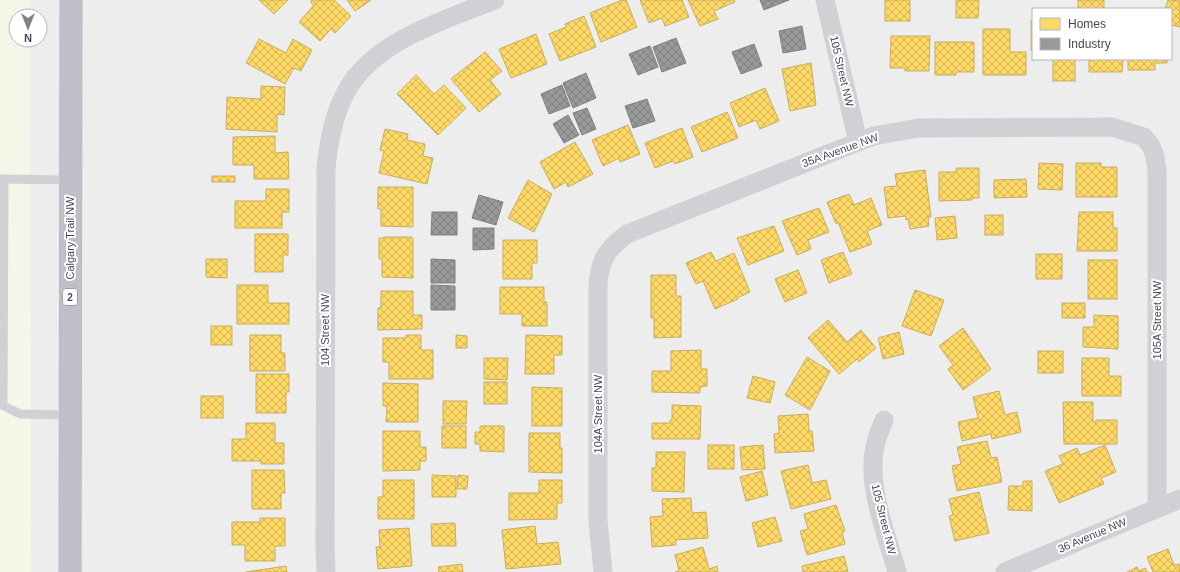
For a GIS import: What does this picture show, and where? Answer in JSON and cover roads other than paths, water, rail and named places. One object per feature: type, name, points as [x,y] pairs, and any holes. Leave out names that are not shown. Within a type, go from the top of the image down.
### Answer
[{"type":"highway","name":"Calgary Trail NW","points":[[70,572],[71,0]]},
{"type":"street","name":"104 Street NW","points":[[326,572],[326,168],[328,142],[334,120],[346,91],[378,56],[398,42],[422,30],[496,0]]},
{"type":"street","name":"105 Street NW","points":[[825,0],[858,142]]},
{"type":"street","name":"35A Avenue NW","points":[[604,256],[627,234],[858,142],[892,132],[941,127],[1112,126],[1144,137]]},
{"type":"street","name":"105A Street NW","points":[[1144,137],[1151,146],[1155,156],[1157,171],[1157,508]]},
{"type":"street","name":"104A Street NW","points":[[603,572],[598,521],[598,283],[604,256]]},
{"type":"street","name":"105 Street NW","points":[[884,420],[876,441],[873,469],[878,499],[897,572]]},
{"type":"street","name":"36 Avenue NW","points":[[1005,572],[1180,499]]},
{"type":"lane","points":[[70,414],[20,414],[1,405],[2,179],[71,180]]}]
